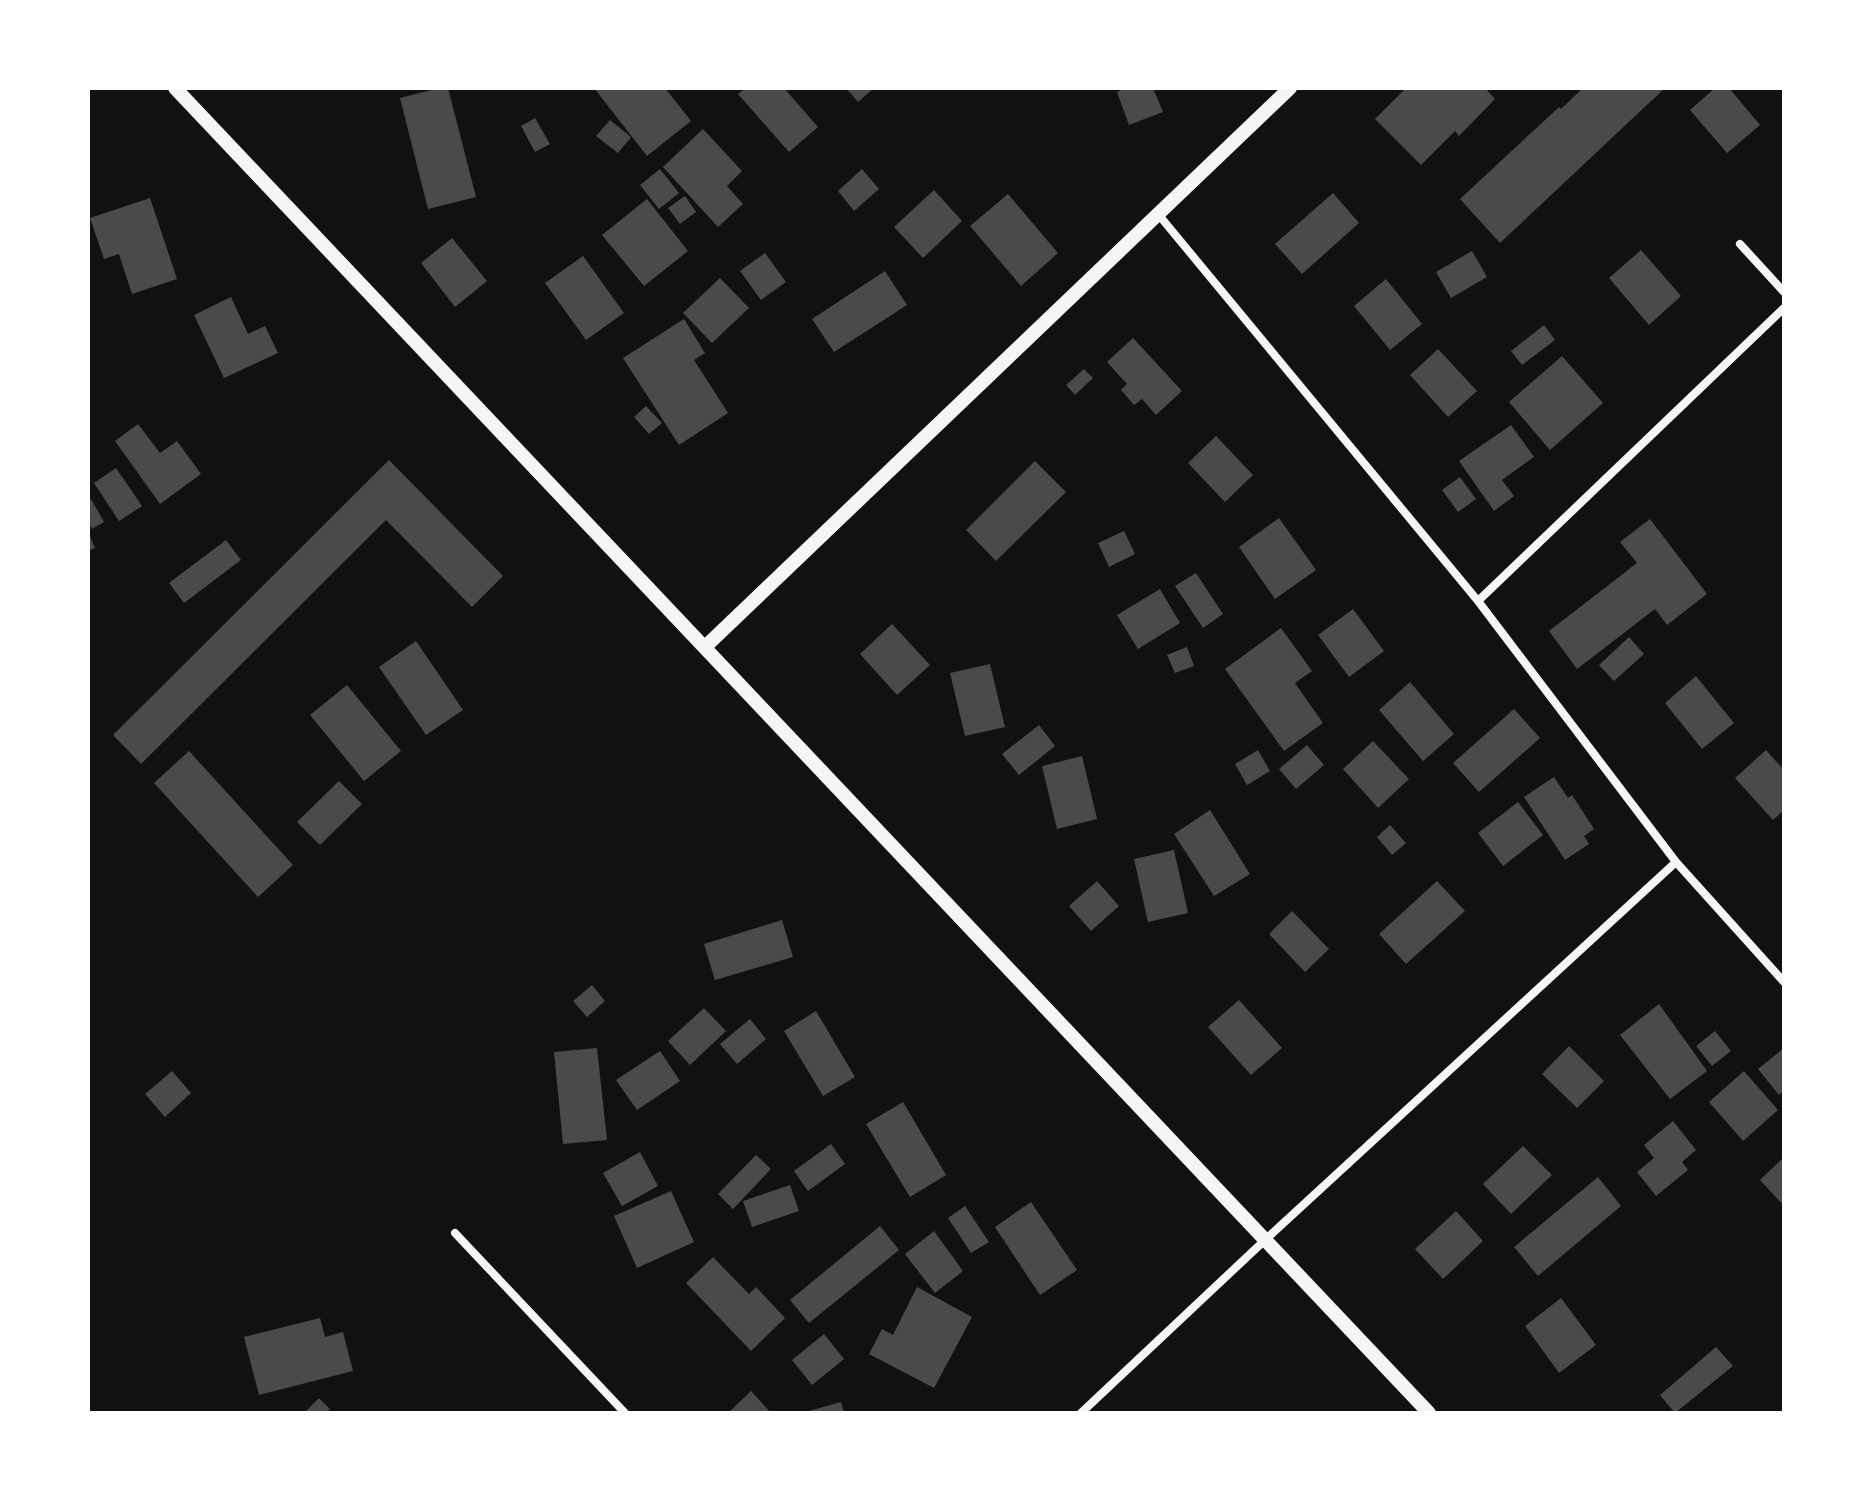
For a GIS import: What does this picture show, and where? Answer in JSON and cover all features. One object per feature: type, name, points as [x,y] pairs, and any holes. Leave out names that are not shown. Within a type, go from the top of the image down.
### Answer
[{"type":"street","points":[[175,88],[1429,1413]]},
{"type":"street","points":[[705,647],[1290,88]]},
{"type":"street","points":[[1157,213],[1478,601],[1676,862],[1784,982]]},
{"type":"street","points":[[1740,244],[1784,292]]},
{"type":"street","points":[[1478,601],[1784,308]]},
{"type":"street","points":[[1081,1413],[1676,862]]},
{"type":"street","points":[[455,1233],[625,1413]]},
{"type":"building","points":[[448,88],[476,197],[428,209],[400,98]]},
{"type":"building","points":[[594,88],[665,88],[691,121],[647,156]]},
{"type":"building","points":[[746,88],[784,88],[818,127],[789,152],[738,94]]},
{"type":"building","points":[[846,88],[874,88],[858,102]]},
{"type":"building","points":[[1120,88],[1153,88],[1163,112],[1129,125],[1117,92]]},
{"type":"building","points":[[1406,88],[1485,88],[1495,99],[1459,136],[1455,131],[1421,165],[1375,119]]},
{"type":"building","points":[[1583,88],[1665,88],[1500,243],[1460,199]]},
{"type":"building","points":[[1715,88],[1729,88],[1760,125],[1727,153],[1690,110]]},
{"type":"building","points":[[535,118],[550,144],[535,152],[521,126]]},
{"type":"building","points":[[610,120],[631,137],[618,153],[596,136]]},
{"type":"building","points":[[703,129],[742,171],[727,186],[743,204],[718,227],[663,167]]},
{"type":"building","points":[[660,169],[679,193],[659,209],[640,185]]},
{"type":"building","points":[[862,169],[879,189],[854,211],[838,191]]},
{"type":"building","points":[[934,190],[962,221],[923,258],[894,227]]},
{"type":"building","points":[[1333,193],[1359,223],[1302,274],[1275,244]]},
{"type":"building","points":[[1008,194],[1058,253],[1021,286],[970,226]]},
{"type":"building","points":[[685,196],[696,212],[680,224],[668,208]]},
{"type":"building","points":[[150,198],[177,279],[132,294],[119,254],[104,259],[90,218]]},
{"type":"building","points":[[647,199],[688,251],[644,286],[602,235]]},
{"type":"building","points":[[452,238],[487,281],[455,307],[421,263]]},
{"type":"building","points":[[1641,250],[1681,296],[1649,325],[1609,278]]},
{"type":"building","points":[[1472,251],[1487,277],[1451,298],[1436,272]]},
{"type":"building","points":[[765,253],[786,282],[761,300],[740,271]]},
{"type":"building","points":[[583,256],[624,313],[586,340],[545,283]]},
{"type":"building","points":[[885,271],[907,305],[834,352],[812,319]]},
{"type":"building","points":[[720,278],[749,308],[712,343],[683,313]]},
{"type":"building","points":[[1386,279],[1422,324],[1390,350],[1354,306]]},
{"type":"building","points":[[231,297],[248,334],[265,326],[278,353],[224,378],[194,315]]},
{"type":"building","points":[[684,319],[705,353],[694,360],[728,413],[679,445],[623,358]]},
{"type":"building","points":[[1544,325],[1555,340],[1522,365],[1511,351]]},
{"type":"building","points":[[1133,338],[1182,391],[1156,415],[1142,399],[1134,405],[1121,390],[1127,384],[1107,362]]},
{"type":"building","points":[[1438,349],[1477,391],[1448,417],[1410,375]]},
{"type":"building","points":[[1562,356],[1603,403],[1550,450],[1509,402]]},
{"type":"building","points":[[1084,369],[1093,378],[1075,395],[1066,385]]},
{"type":"building","points":[[646,406],[662,423],[649,434],[634,417]]},
{"type":"building","points":[[138,424],[160,453],[177,441],[201,474],[160,504],[115,441]]},
{"type":"building","points":[[1511,425],[1534,457],[1502,480],[1514,496],[1494,511],[1459,461]]},
{"type":"building","points":[[1216,436],[1253,475],[1225,502],[1188,463]]},
{"type":"building","points":[[389,460],[503,576],[472,607],[386,520],[141,764],[113,735]]},
{"type":"building","points":[[1035,461],[1066,492],[996,561],[966,530]]},
{"type":"building","points":[[116,468],[142,506],[119,521],[94,483]]},
{"type":"building","points":[[1460,477],[1476,499],[1458,512],[1442,490]]},
{"type":"building","points":[[91,499],[104,522],[92,529],[88,522],[88,501]]},
{"type":"building","points":[[1279,518],[1316,570],[1275,599],[1239,547]]},
{"type":"building","points":[[1650,519],[1707,594],[1667,625],[1655,609],[1577,669],[1549,631],[1637,563],[1620,542]]},
{"type":"building","points":[[1124,531],[1135,554],[1109,567],[1098,543]]},
{"type":"building","points":[[88,532],[95,548],[88,551]]},
{"type":"building","points":[[226,540],[241,560],[184,603],[169,583]]},
{"type":"building","points":[[1196,573],[1223,614],[1203,628],[1175,586]]},
{"type":"building","points":[[1160,589],[1180,623],[1138,649],[1117,615]]},
{"type":"building","points":[[1353,609],[1384,651],[1349,677],[1318,635]]},
{"type":"building","points":[[892,624],[930,665],[897,695],[860,654]]},
{"type":"building","points":[[1281,628],[1312,671],[1295,683],[1323,723],[1284,751],[1225,669]]},
{"type":"building","points":[[1629,637],[1644,654],[1614,681],[1599,665]]},
{"type":"building","points":[[416,641],[463,710],[426,735],[379,667]]},
{"type":"building","points":[[1187,647],[1194,666],[1175,673],[1167,655]]},
{"type":"building","points":[[990,664],[1005,727],[965,736],[950,673]]},
{"type":"building","points":[[1696,676],[1734,723],[1702,749],[1665,703]]},
{"type":"building","points":[[1410,682],[1454,734],[1423,761],[1379,710]]},
{"type":"building","points":[[347,685],[401,751],[364,781],[310,715]]},
{"type":"building","points":[[1514,709],[1540,738],[1479,792],[1453,763]]},
{"type":"building","points":[[1039,725],[1055,746],[1019,775],[1002,754]]},
{"type":"building","points":[[1373,741],[1409,779],[1378,808],[1343,769]]},
{"type":"building","points":[[1307,745],[1324,765],[1296,789],[1279,769]]},
{"type":"building","points":[[1258,750],[1270,771],[1247,785],[1235,764]]},
{"type":"building","points":[[1766,750],[1784,770],[1784,810],[1773,820],[1735,778]]},
{"type":"building","points":[[189,751],[293,865],[258,897],[154,783]]},
{"type":"building","points":[[1082,756],[1097,819],[1057,829],[1042,766]]},
{"type":"building","points":[[1554,777],[1568,798],[1572,795],[1594,829],[1584,836],[1589,844],[1565,860],[1524,797]]},
{"type":"building","points":[[339,781],[362,804],[320,845],[297,822]]},
{"type":"building","points":[[1518,802],[1543,835],[1503,866],[1478,833]]},
{"type":"building","points":[[1210,810],[1250,874],[1214,896],[1174,834]]},
{"type":"building","points":[[1390,825],[1406,843],[1392,855],[1377,837]]},
{"type":"building","points":[[1174,850],[1188,913],[1148,922],[1134,859]]},
{"type":"building","points":[[1097,881],[1119,906],[1091,931],[1069,906]]},
{"type":"building","points":[[1437,881],[1465,911],[1406,964],[1379,934]]},
{"type":"building","points":[[1292,911],[1329,949],[1305,972],[1269,934]]},
{"type":"building","points":[[782,920],[793,957],[715,980],[704,944]]},
{"type":"building","points":[[592,985],[605,1001],[587,1017],[573,1001]]},
{"type":"building","points":[[1239,1000],[1282,1048],[1251,1075],[1208,1027]]},
{"type":"building","points":[[1659,1004],[1707,1071],[1670,1099],[1620,1035]]},
{"type":"building","points":[[704,1008],[726,1031],[690,1065],[668,1041]]},
{"type":"building","points":[[816,1011],[855,1077],[823,1096],[784,1031]]},
{"type":"building","points":[[750,1019],[766,1039],[737,1064],[720,1044]]},
{"type":"building","points":[[1715,1031],[1731,1051],[1712,1066],[1696,1046]]},
{"type":"building","points":[[1569,1046],[1604,1081],[1577,1108],[1542,1074]]},
{"type":"building","points":[[597,1048],[607,1140],[563,1144],[554,1052]]},
{"type":"building","points":[[1784,1048],[1784,1091],[1779,1095],[1758,1069]]},
{"type":"building","points":[[660,1051],[680,1081],[637,1110],[616,1080]]},
{"type":"building","points":[[172,1071],[191,1093],[165,1117],[145,1094]]},
{"type":"building","points":[[1744,1071],[1778,1110],[1743,1141],[1709,1102]]},
{"type":"building","points":[[903,1102],[946,1175],[910,1197],[866,1124]]},
{"type":"building","points":[[1673,1121],[1696,1150],[1682,1162],[1688,1170],[1656,1196],[1637,1172],[1654,1158],[1644,1145]]},
{"type":"building","points":[[831,1144],[845,1164],[808,1191],[794,1171]]},
{"type":"building","points":[[1523,1146],[1552,1175],[1511,1214],[1483,1184]]},
{"type":"building","points":[[640,1152],[658,1186],[622,1206],[603,1173]]},
{"type":"building","points":[[756,1155],[771,1169],[733,1209],[718,1194]]},
{"type":"building","points":[[1784,1157],[1784,1206],[1760,1180]]},
{"type":"building","points":[[1598,1177],[1621,1206],[1538,1276],[1514,1247]]},
{"type":"building","points":[[790,1185],[799,1211],[752,1227],[743,1201]]},
{"type":"building","points":[[671,1191],[694,1242],[637,1268],[614,1216]]},
{"type":"building","points":[[1031,1202],[1077,1270],[1040,1295],[995,1227]]},
{"type":"building","points":[[965,1206],[989,1242],[971,1253],[948,1218]]},
{"type":"building","points":[[1456,1211],[1483,1241],[1443,1279],[1415,1249]]},
{"type":"building","points":[[880,1226],[899,1250],[809,1323],[790,1300]]},
{"type":"building","points":[[934,1231],[963,1271],[935,1293],[905,1254]]},
{"type":"building","points":[[713,1257],[749,1294],[756,1287],[785,1318],[751,1351],[686,1283]]},
{"type":"building","points":[[917,1287],[972,1317],[934,1388],[869,1354],[882,1329],[893,1335]]},
{"type":"building","points":[[1561,1298],[1596,1345],[1559,1373],[1525,1326]]},
{"type":"building","points":[[320,1318],[325,1337],[343,1332],[353,1371],[259,1395],[244,1337]]},
{"type":"building","points":[[824,1334],[844,1359],[812,1385],[792,1360]]},
{"type":"building","points":[[1716,1347],[1733,1366],[1675,1413],[1660,1395]]},
{"type":"building","points":[[751,1391],[771,1413],[728,1413]]},
{"type":"building","points":[[319,1398],[330,1409],[327,1413],[304,1413]]},
{"type":"building","points":[[841,1402],[844,1413],[805,1413],[805,1412]]}]
